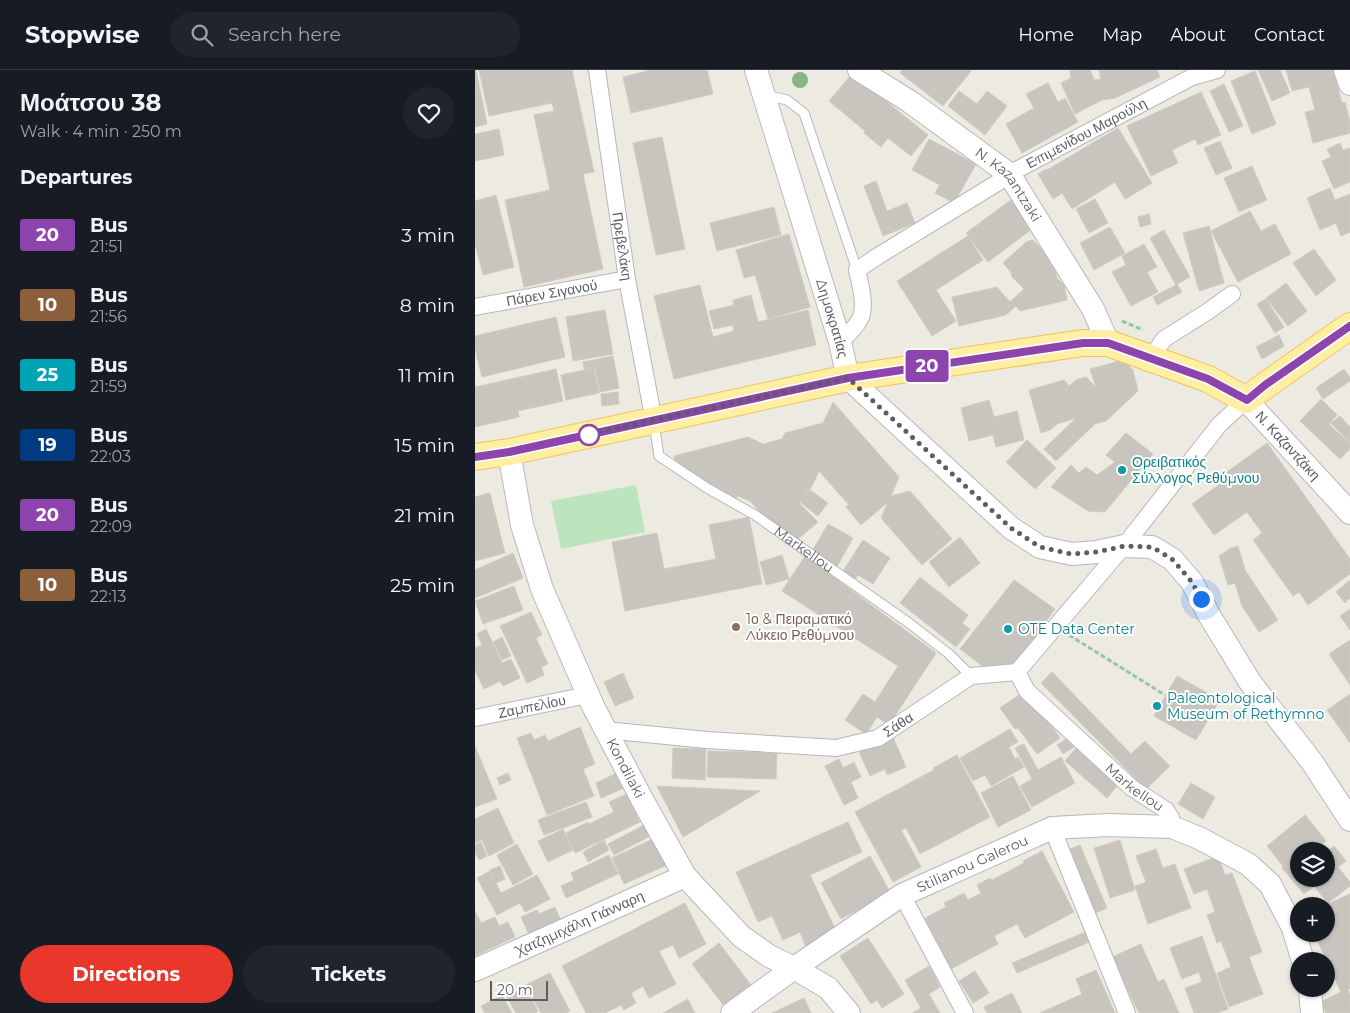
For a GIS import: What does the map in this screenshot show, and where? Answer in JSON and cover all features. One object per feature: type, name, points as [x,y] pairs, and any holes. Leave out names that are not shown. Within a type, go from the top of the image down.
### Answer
[{"type":"main road","points":[[1247,400],[1265,385],[1350,326]]},
{"type":"main road","name":"Ν. Καζαντζάκη","points":[[475,457],[509,452],[848,378],[1083,343],[1108,343],[1208,379],[1247,400]]},
{"type":"street","name":"Πρεβελάκη","points":[[597,70],[627,279],[654,421]]},
{"type":"street","name":"Δημοκρατίας","points":[[756,70],[840,342],[848,378],[1011,528],[1040,547],[1071,554],[1097,552],[1124,546],[1152,547],[1172,559],[1192,582],[1209,615],[1251,682],[1312,762],[1350,820]]},
{"type":"street","name":"N. Kazantzaki","points":[[859,70],[909,101],[1009,174],[1093,309],[1108,343]]},
{"type":"street","name":"Επιμενίδου Μαρούλη","points":[[857,270],[1009,174],[1193,77],[1217,70]]},
{"type":"street","points":[[1345,70],[1350,84]]},
{"type":"street","points":[[840,342],[855,326],[862,315],[862,300],[857,270]]},
{"type":"street","name":"Πάρεν Σιγανού","points":[[475,307],[627,279]]},
{"type":"street","points":[[1151,358],[1164,339],[1233,294]]},
{"type":"street","points":[[1017,672],[1124,546],[1219,425],[1247,400]]},
{"type":"street","name":"Ν. Καζαντζάκη","points":[[1247,400],[1350,513]]},
{"type":"street","name":"Kondilaki","points":[[509,452],[522,525],[541,589],[605,730],[685,876],[741,936],[769,956],[827,988],[849,1013]]},
{"type":"street","name":"Σάθα","points":[[605,730],[707,740],[836,748],[878,738],[971,676],[1017,672]]},
{"type":"street","name":"Markellou","points":[[1017,672],[1027,691],[1132,788],[1166,810],[1171,818],[1172,827],[1199,838],[1248,864],[1270,884],[1293,928],[1300,952]]},
{"type":"street","name":"Ζαμπελίου","points":[[475,718],[588,695]]},
{"type":"street","name":"Stilianou Galerou","points":[[731,1013],[793,968],[902,895],[1052,828],[1108,825],[1172,827]]},
{"type":"street","points":[[1052,828],[1127,1013]]},
{"type":"street","name":"Χατζημιχάλη Γιάνναρη","points":[[475,970],[685,876]]},
{"type":"street","points":[[902,895],[965,1013]]},
{"type":"street","points":[[1311,997],[1312,1013]]},
{"type":"lane","points":[[764,95],[787,100],[804,113],[857,270]]},
{"type":"lane","name":"Markellou","points":[[654,421],[659,456],[707,488],[755,515],[909,623],[949,654],[971,676]]},
{"type":"path","points":[[1055,627],[1165,695]]},
{"type":"green space","points":[[636,485],[645,532],[561,549],[551,501]]},
{"type":"building","points":[[475,70],[487,124],[475,127]]},
{"type":"building","points":[[479,70],[572,70],[594,172],[583,174],[603,269],[524,287],[505,200],[550,190],[534,115],[554,111],[552,103],[489,116]]},
{"type":"building","points":[[651,70],[707,70],[713,94],[631,113],[623,77]]},
{"type":"building","points":[[902,70],[971,71],[943,106],[900,73]]},
{"type":"building","points":[[1070,70],[1090,70],[1094,80],[1101,79],[1099,70],[1157,70],[1160,77],[1115,98],[1102,100],[1075,114],[1061,83],[1071,78]]},
{"type":"building","points":[[1258,70],[1280,70],[1290,93],[1272,101]]},
{"type":"building","points":[[1286,70],[1333,70],[1342,103],[1345,102],[1350,122],[1350,133],[1313,143],[1305,112],[1315,110],[1309,87],[1292,91]]},
{"type":"building","points":[[1255,71],[1276,124],[1252,134],[1231,81]]},
{"type":"building","points":[[852,74],[928,135],[911,156],[888,138],[881,147],[829,101]]},
{"type":"building","points":[[1048,83],[1058,102],[1065,98],[1078,122],[1022,153],[1006,124],[1034,108],[1026,94]]},
{"type":"building","points":[[1224,84],[1243,126],[1229,132],[1210,91]]},
{"type":"building","points":[[959,91],[977,104],[987,91],[1007,106],[985,135],[948,106]]},
{"type":"building","points":[[1201,92],[1221,135],[1198,145],[1195,139],[1172,150],[1178,163],[1151,176],[1127,126]]},
{"type":"building","points":[[1118,128],[1152,183],[1125,199],[1115,182],[1072,209],[1062,193],[1053,199],[1038,174]]},
{"type":"building","points":[[499,129],[504,155],[475,161],[475,134]]},
{"type":"building","points":[[662,137],[685,249],[656,255],[633,143]]},
{"type":"building","points":[[929,139],[976,164],[954,203],[935,193],[940,185],[912,170]]},
{"type":"building","points":[[1220,141],[1232,168],[1216,175],[1204,148]]},
{"type":"building","points":[[1340,143],[1343,150],[1350,148],[1350,182],[1334,189],[1322,161],[1331,157],[1327,149]]},
{"type":"building","points":[[1252,166],[1267,200],[1239,212],[1224,178]]},
{"type":"building","points":[[876,181],[887,211],[907,203],[915,223],[883,236],[864,186]]},
{"type":"building","points":[[1330,188],[1335,200],[1350,194],[1350,232],[1341,236],[1336,223],[1320,230],[1307,198]]},
{"type":"building","points":[[496,195],[514,267],[483,275],[475,244],[475,201]]},
{"type":"building","points":[[1095,199],[1108,223],[1089,233],[1076,209]]},
{"type":"building","points":[[1011,200],[1032,229],[988,262],[966,233]]},
{"type":"building","points":[[774,207],[781,235],[717,251],[710,223]]},
{"type":"building","points":[[1250,211],[1261,231],[1275,224],[1291,254],[1238,282],[1211,231]]},
{"type":"building","points":[[1149,214],[1151,224],[1140,227],[1138,217]]},
{"type":"building","points":[[1209,226],[1224,283],[1199,291],[1183,233]]},
{"type":"building","points":[[1110,227],[1125,253],[1094,270],[1080,243]]},
{"type":"building","points":[[1164,230],[1190,277],[1177,284],[1182,292],[1157,305],[1153,297],[1176,285],[1150,238]]},
{"type":"building","points":[[789,234],[810,307],[768,319],[755,275],[744,278],[736,250]]},
{"type":"building","points":[[968,236],[983,260],[936,290],[956,321],[932,336],[897,281]]},
{"type":"building","points":[[1033,240],[1053,261],[1057,278],[1064,285],[1067,300],[1020,311],[1016,306],[1006,315],[959,326],[952,297],[997,287],[1010,302],[1024,289],[1012,277],[1011,272],[1003,263],[1026,242]]},
{"type":"building","points":[[1144,244],[1157,267],[1147,272],[1158,292],[1131,306],[1112,272],[1126,265],[1122,256]]},
{"type":"building","points":[[1314,249],[1336,280],[1316,296],[1293,263]]},
{"type":"building","points":[[1286,283],[1307,311],[1288,326],[1266,298]]},
{"type":"building","points":[[700,285],[713,337],[734,331],[733,325],[714,329],[709,311],[734,305],[733,300],[751,295],[758,322],[808,310],[816,345],[674,379],[654,296]]},
{"type":"building","points":[[1266,299],[1284,327],[1275,333],[1257,304]]},
{"type":"building","points":[[605,310],[613,354],[573,361],[566,317]]},
{"type":"building","points":[[556,317],[565,357],[482,377],[475,349],[475,336]]},
{"type":"building","points":[[1279,335],[1284,346],[1262,359],[1256,347]]},
{"type":"building","points":[[613,356],[619,388],[600,392],[595,367],[584,370],[583,362]]},
{"type":"building","points":[[1123,360],[1133,370],[1138,391],[1106,421],[1095,424],[1056,461],[1044,449],[1076,418],[1057,424],[1050,430],[1041,433],[1029,390],[1064,380],[1069,386],[1076,380],[1086,377],[1096,387],[1090,369]]},
{"type":"building","points":[[594,368],[599,393],[566,400],[561,375]]},
{"type":"building","points":[[556,369],[563,401],[518,411],[519,417],[475,427],[475,387]]},
{"type":"building","points":[[1344,369],[1350,381],[1323,399],[1316,388]]},
{"type":"building","points":[[618,392],[619,404],[602,406],[601,394]]},
{"type":"building","points":[[1321,399],[1337,415],[1329,424],[1350,444],[1350,449],[1340,459],[1300,421]]},
{"type":"building","points":[[989,400],[994,417],[1017,411],[1024,440],[996,447],[993,435],[969,441],[961,408]]},
{"type":"building","points":[[833,402],[899,477],[891,496],[910,491],[952,539],[922,565],[881,518],[888,502],[861,525],[846,507],[850,506],[819,471],[812,486],[799,503],[818,522],[790,546],[750,501],[738,496],[735,499],[678,475],[674,456],[748,437],[763,444],[782,439],[785,433],[823,423]]},
{"type":"building","points":[[1340,416],[1350,427],[1350,443],[1331,423]]},
{"type":"building","name":"Ορειβατικός Σύλλογος Ρεθύμνου","points":[[1126,433],[1153,454],[1105,512],[1088,511],[1051,487],[1071,465],[1079,473],[1086,467],[1097,475],[1115,462],[1106,455]]},
{"type":"building","points":[[1027,440],[1056,468],[1035,489],[1006,462]]},
{"type":"building","points":[[1267,443],[1350,559],[1350,574],[1308,605],[1299,592],[1293,596],[1253,540],[1262,533],[1247,512],[1214,535],[1192,504],[1223,482],[1220,477]]},
{"type":"building","points":[[810,490],[828,503],[818,516],[800,502]]},
{"type":"building","points":[[490,493],[505,553],[475,561],[475,497]]},
{"type":"building","points":[[749,517],[762,584],[625,611],[612,542],[657,533],[664,569],[716,559],[709,525]]},
{"type":"building","points":[[828,524],[853,538],[836,568],[811,553]]},
{"type":"building","points":[[960,537],[980,563],[949,587],[929,562]]},
{"type":"building","points":[[863,540],[890,558],[873,584],[858,575],[854,581],[842,573]]},
{"type":"building","points":[[1238,546],[1245,570],[1278,620],[1259,632],[1242,606],[1235,583],[1228,585],[1219,556]]},
{"type":"building","points":[[513,553],[523,578],[475,598],[475,570]]},
{"type":"building","points":[[782,555],[789,579],[766,585],[760,562]]},
{"type":"building","points":[[805,556],[936,653],[889,725],[877,717],[866,734],[845,720],[863,694],[875,702],[898,666],[782,591]]},
{"type":"building","points":[[920,577],[968,615],[962,623],[970,629],[956,647],[900,603]]},
{"type":"building","name":"OTE Data Center","points":[[1014,580],[1055,609],[1015,664],[985,668],[960,649]]},
{"type":"building","points":[[1350,580],[1350,598],[1345,603],[1336,592]]},
{"type":"building","points":[[514,586],[523,610],[483,624],[475,601]]},
{"type":"building","points":[[1350,609],[1350,630],[1340,616]]},
{"type":"building","points":[[531,612],[542,635],[536,638],[548,664],[541,667],[544,675],[527,683],[500,626]]},
{"type":"building","points":[[486,629],[502,663],[511,659],[520,678],[503,686],[500,681],[484,689],[475,671],[475,648],[482,645],[477,634]]},
{"type":"building","points":[[502,637],[511,656],[502,660],[493,642]]},
{"type":"building","points":[[1350,640],[1350,685],[1329,654]]},
{"type":"building","points":[[1052,672],[1131,754],[1145,741],[1170,766],[1146,789],[1041,683]]},
{"type":"building","points":[[623,673],[634,698],[615,706],[604,682]]},
{"type":"building","points":[[1177,676],[1220,700],[1196,740],[1154,716]]},
{"type":"building","points":[[1026,690],[1060,738],[1037,754],[1000,708]]},
{"type":"building","points":[[1350,694],[1350,743],[1327,710]]},
{"type":"building","points":[[580,727],[595,764],[583,769],[594,796],[547,815],[517,738],[531,733],[534,740],[545,735],[548,741]]},
{"type":"building","points":[[1010,729],[1018,742],[1009,747],[1015,759],[1018,757],[1024,767],[991,786],[985,775],[973,781],[960,758]]},
{"type":"building","points":[[893,737],[906,767],[887,775],[885,769],[870,776],[859,752]]},
{"type":"building","points":[[1068,738],[1074,747],[1063,754],[1057,745]]},
{"type":"building","points":[[1082,741],[1124,778],[1107,798],[1065,761]]},
{"type":"building","points":[[1024,744],[1038,770],[1061,757],[1075,783],[1032,807],[1020,786],[1032,779],[1015,748]]},
{"type":"building","points":[[475,746],[497,799],[475,807]]},
{"type":"building","points":[[673,748],[706,749],[705,780],[672,778]]},
{"type":"building","points":[[708,751],[777,753],[776,779],[707,777]]},
{"type":"building","points":[[957,755],[990,817],[920,854],[906,828],[901,830],[921,867],[893,882],[855,812],[934,770],[933,768]]},
{"type":"building","points":[[839,759],[843,768],[854,762],[861,777],[851,782],[858,798],[844,805],[825,766]]},
{"type":"building","points":[[508,773],[511,780],[500,785],[497,778]]},
{"type":"building","points":[[617,773],[624,788],[601,798],[596,783]]},
{"type":"building","points":[[1013,776],[1031,810],[998,827],[981,793]]},
{"type":"building","points":[[1191,783],[1215,797],[1203,819],[1178,804]]},
{"type":"building","points":[[657,786],[760,791],[683,837]]},
{"type":"building","points":[[627,794],[640,822],[575,853],[566,833],[614,812],[609,802]]},
{"type":"building","points":[[586,802],[592,817],[544,835],[538,820]]},
{"type":"building","points":[[498,808],[514,843],[489,856],[482,840],[475,843],[475,819]]},
{"type":"building","points":[[1305,815],[1326,841],[1290,842],[1290,877],[1267,846]]},
{"type":"building","points":[[848,822],[862,852],[810,875],[837,933],[806,947],[800,932],[783,940],[772,916],[758,922],[736,872]]},
{"type":"building","points":[[646,824],[652,835],[614,855],[608,844]]},
{"type":"building","points":[[563,829],[573,850],[548,862],[538,841]]},
{"type":"building","points":[[655,838],[667,865],[624,884],[612,858]]},
{"type":"building","points":[[604,840],[609,850],[588,862],[583,852]]},
{"type":"building","points":[[1120,840],[1135,890],[1110,898],[1094,848]]},
{"type":"building","points":[[481,842],[487,856],[479,860],[475,853],[475,845]]},
{"type":"building","points":[[517,844],[533,874],[513,885],[497,855]]},
{"type":"building","points":[[1080,845],[1107,908],[1089,916],[1061,853]]},
{"type":"building","points":[[1335,847],[1346,861],[1338,867],[1350,882],[1350,886],[1335,898],[1323,897],[1315,887],[1335,887]]},
{"type":"building","points":[[1156,849],[1163,868],[1175,864],[1191,908],[1148,924],[1135,886],[1146,882],[1136,856]]},
{"type":"building","points":[[1042,851],[1074,912],[1025,938],[1017,924],[994,936],[998,944],[951,969],[925,918],[946,907],[944,903],[964,893],[968,900],[981,893],[977,885],[990,878],[992,880]]},
{"type":"building","points":[[609,855],[618,874],[566,898],[561,886],[574,880],[571,873]]},
{"type":"building","points":[[870,856],[890,892],[841,919],[821,883]]},
{"type":"building","points":[[1218,856],[1225,875],[1232,873],[1262,952],[1249,957],[1263,994],[1229,1007],[1217,973],[1231,967],[1221,941],[1217,943],[1207,915],[1215,912],[1207,889],[1194,894],[1184,869]]},
{"type":"building","points":[[500,866],[505,879],[496,883],[490,870]]},
{"type":"building","points":[[490,871],[501,893],[537,875],[550,899],[525,912],[520,903],[497,915],[477,878]]},
{"type":"building","points":[[1298,887],[1313,887],[1304,894]]},
{"type":"building","points":[[1350,894],[1350,988],[1348,990],[1350,995],[1350,1013],[1326,1013],[1320,1002],[1335,997],[1335,995],[1341,992],[1335,979],[1335,952],[1323,952],[1318,942],[1335,942],[1335,901]]},
{"type":"building","points":[[685,903],[706,944],[679,958],[673,945],[659,951],[676,984],[649,998],[643,986],[631,993],[636,1003],[624,1010],[621,1005],[605,1013],[586,1013],[562,966]]},
{"type":"building","points":[[555,907],[561,921],[529,935],[521,917],[537,910],[539,914]]},
{"type":"building","points":[[475,911],[481,923],[495,917],[499,926],[508,922],[515,937],[475,956]]},
{"type":"building","points":[[1090,930],[1094,940],[1017,973],[1012,963]]},
{"type":"building","points":[[1202,936],[1228,1009],[1218,1013],[1194,1013],[1185,988],[1202,982],[1199,972],[1182,979],[1170,948]]},
{"type":"building","points":[[868,938],[904,994],[882,1008],[877,1000],[871,1004],[840,956]]},
{"type":"building","points":[[719,943],[751,985],[724,1006],[692,964]]},
{"type":"building","points":[[1141,944],[1158,982],[1164,979],[1179,1013],[1139,1013],[1112,957]]},
{"type":"building","points":[[929,966],[940,987],[929,994],[940,1013],[912,1013],[921,1008],[905,980]]},
{"type":"building","points":[[1096,970],[1115,1013],[1040,1013],[1082,994],[1076,979]]},
{"type":"building","points":[[975,971],[989,993],[973,1003],[959,981]]},
{"type":"building","points":[[550,973],[570,1011],[566,1013],[541,1013],[526,985]]},
{"type":"building","points":[[525,987],[538,1011],[535,1013],[516,1013],[507,997]]},
{"type":"building","points":[[1012,993],[1022,1013],[987,1013],[984,1007]]},
{"type":"building","points":[[502,995],[512,1013],[485,1013],[481,1006]]},
{"type":"building","points":[[804,998],[811,1013],[772,1013]]},
{"type":"building","points":[[688,999],[695,1013],[663,1013]]},
{"type":"bus line","name":"20","points":[[475,457],[509,452],[848,378],[1083,343],[1108,343],[1208,379],[1247,400],[1265,385],[1350,326]]},
{"type":"place","name":"Ορειβατικός Σύλλογος Ρεθύμνου","points":[[1122,470]]},
{"type":"place","name":"1ο & Πειραματικό Λύκειο Ρεθύμνου","points":[[736,627]]},
{"type":"place","name":"OTE Data Center","points":[[1008,629]]},
{"type":"place","name":"Paleontological Museum of Rethymno","points":[[1157,706]]},
{"type":"route","points":[[589,435],[581,436],[848,378],[1011,528],[1040,547],[1071,554],[1097,552],[1124,546],[1152,547],[1172,559],[1192,582],[1201,599]]}]
